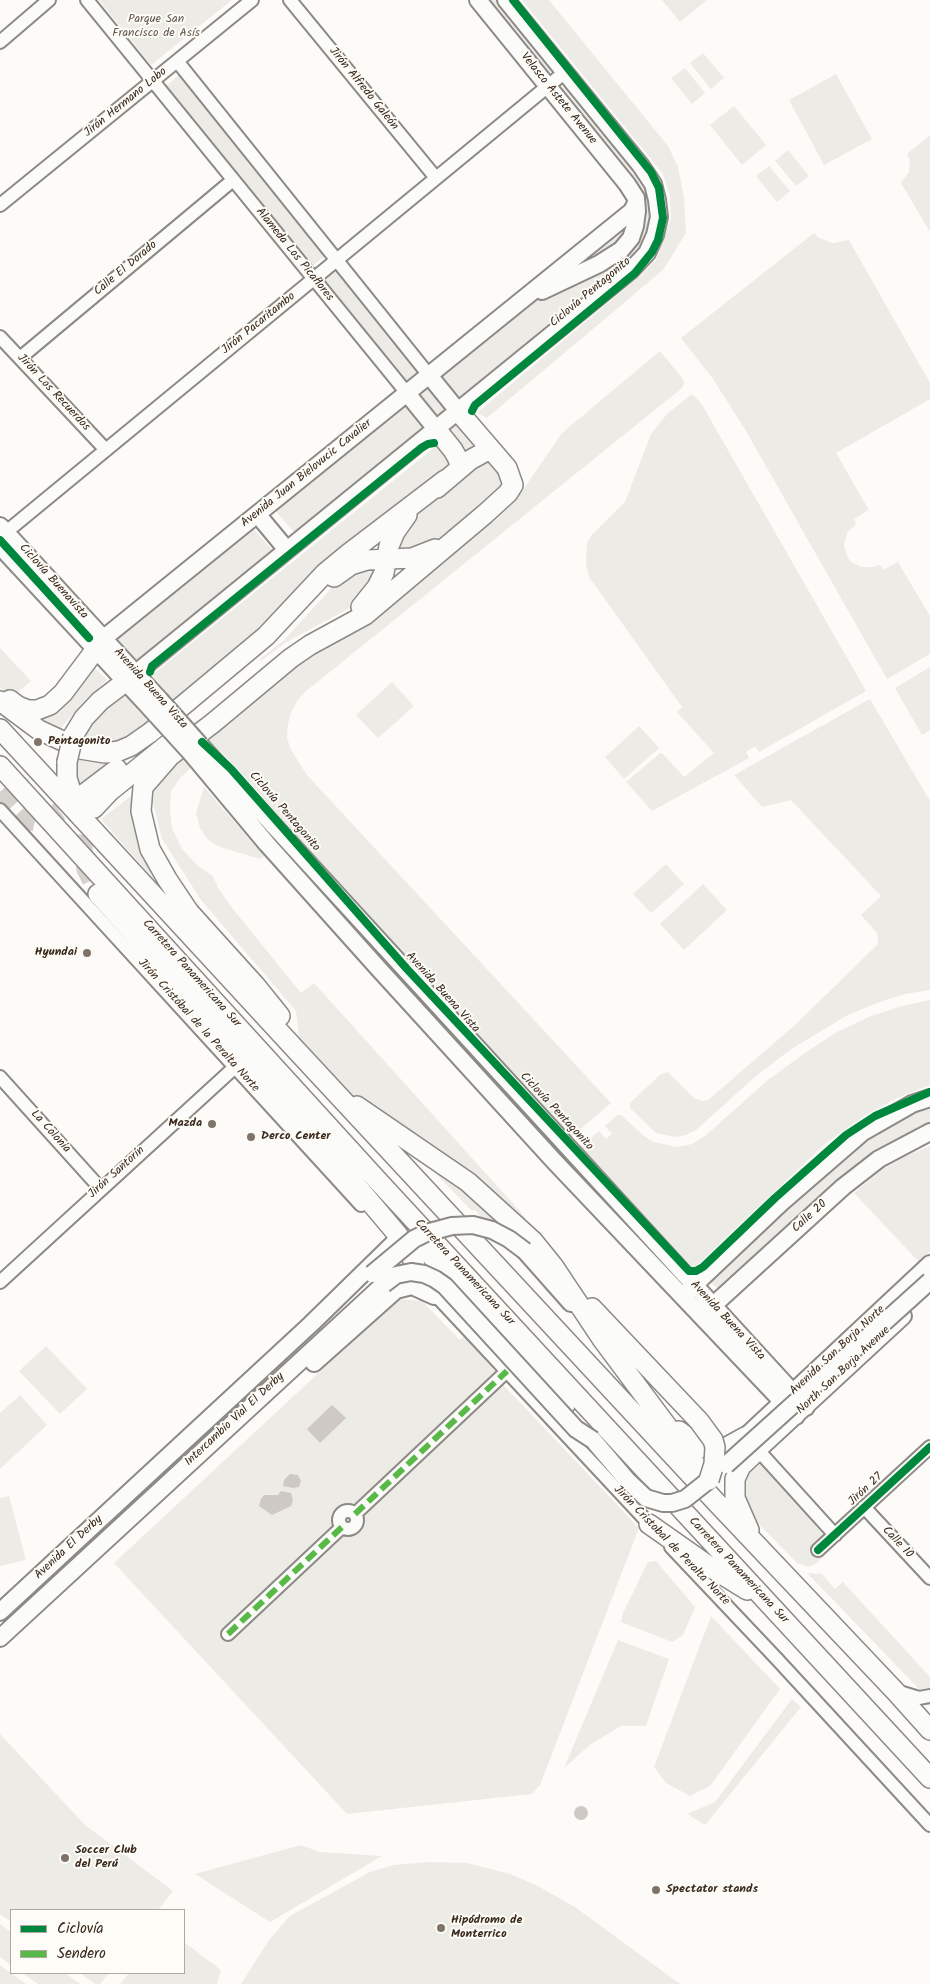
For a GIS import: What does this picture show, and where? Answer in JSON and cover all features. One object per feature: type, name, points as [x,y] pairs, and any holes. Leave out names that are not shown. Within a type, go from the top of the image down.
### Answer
[{"type":"highway","points":[[297,1051],[284,1021],[255,985],[189,912],[167,879],[150,849],[140,811],[143,787],[170,756],[291,658],[310,645],[365,615],[486,514],[513,485],[507,468],[458,411]]},
{"type":"highway","points":[[436,429],[454,450],[460,467]]},
{"type":"highway","points":[[486,514],[423,555],[412,558],[387,559],[359,563],[351,565],[338,574],[258,655],[89,801],[110,791],[268,663],[310,635],[353,613],[366,603],[378,587],[384,573],[387,559],[395,532],[405,517],[460,467],[490,449]]},
{"type":"highway","points":[[0,701],[39,730],[80,749],[105,753],[119,751],[131,746],[151,732],[266,636],[325,573],[445,480]]},
{"type":"highway","points":[[0,692],[23,709],[32,710],[47,707],[58,698],[100,644]]},
{"type":"highway","points":[[126,866],[88,821],[70,788],[67,778],[67,762],[73,736],[84,718],[100,701],[130,678]]},
{"type":"highway","name":"Carretera Panamericana Sur","points":[[0,729],[334,1092],[717,1503],[895,1690]]},
{"type":"highway","name":"Carretera Panamericana Sur","points":[[0,766],[380,1182],[930,1778]]},
{"type":"highway","points":[[98,894],[202,1012],[252,1064],[349,1177],[398,1235],[408,1249],[415,1265]]},
{"type":"highway","points":[[334,1092],[468,1182],[533,1241],[562,1277],[602,1339],[710,1484],[717,1503]]},
{"type":"highway","points":[[380,1182],[392,1209],[430,1256],[587,1430],[593,1440]]},
{"type":"highway","points":[[562,1277],[699,1420],[708,1432],[715,1447],[714,1464],[709,1480]]},
{"type":"highway","points":[[656,1410],[687,1439],[699,1446],[712,1450],[751,1444]]},
{"type":"highway","points":[[751,1444],[735,1479],[735,1498],[753,1541]]},
{"type":"highway","points":[[649,1524],[713,1569],[763,1598]]},
{"type":"highway","points":[[895,1690],[930,1730]]},
{"type":"main road","name":"Velasco Astete Avenue","points":[[478,0],[632,189],[636,198]]},
{"type":"main road","name":"Velasco Astete Avenue","points":[[458,411],[640,262],[655,235],[659,210],[653,184],[641,166],[506,0]]},
{"type":"main road","name":"Avenida Juan Bielovucic Cavalier","points":[[520,301],[599,264],[621,250],[631,238],[635,226],[638,211],[636,198]]},
{"type":"main road","name":"Avenida Juan Bielovucic Cavalier","points":[[100,644],[428,374],[632,210],[636,204],[636,198]]},
{"type":"main road","points":[[130,678],[458,411],[428,374]]},
{"type":"main road","name":"Alameda Los Picaflores","points":[[406,392],[436,429]]},
{"type":"main road","points":[[258,515],[287,550]]},
{"type":"main road","name":"Avenida Buena Vista","points":[[1,536],[195,749],[339,925],[554,1161],[701,1317],[801,1411]]},
{"type":"main road","name":"Avenida Buena Vista","points":[[195,749],[354,913],[713,1305],[788,1398]]},
{"type":"main road","points":[[339,925],[354,913]]},
{"type":"main road","points":[[682,1297],[782,1203],[863,1132],[912,1104],[930,1098]]},
{"type":"main road","name":"Calle 20","points":[[701,1317],[843,1187],[879,1159],[930,1132]]},
{"type":"main road","points":[[137,1484],[175,1460],[378,1279],[414,1239],[432,1231],[452,1226],[473,1225],[492,1230],[509,1239],[525,1251],[602,1339]]},
{"type":"main road","points":[[137,1484],[311,1324],[395,1242]]},
{"type":"main road","name":"Avenida San Borja Norte","points":[[751,1444],[788,1398],[930,1264]]},
{"type":"main road","points":[[378,1279],[411,1272],[424,1274],[445,1286],[576,1429],[593,1440],[638,1492],[653,1501],[662,1503],[678,1502],[692,1495],[930,1280]]},
{"type":"main road","name":"Intercambio Vial El Derby","points":[[87,1557],[378,1279]]},
{"type":"main road","points":[[87,1557],[135,1527],[380,1302],[396,1290],[412,1286],[434,1296]]},
{"type":"main road","name":"North San Borja Avenue","points":[[751,1444],[801,1411],[930,1290]]},
{"type":"main road","name":"Avenida El Derby","points":[[0,1612],[137,1484]]},
{"type":"main road","name":"Avenida El Derby","points":[[0,1638],[87,1557]]},
{"type":"street","points":[[0,42],[49,0]]},
{"type":"street","name":"Alameda Los Picaflores","points":[[87,0],[406,392]]},
{"type":"street","name":"Jirón Hermano Lobo","points":[[0,205],[252,0]]},
{"type":"street","name":"Jirón Alfredo Galeón","points":[[290,0],[436,178]]},
{"type":"street","points":[[176,61],[428,374]]},
{"type":"street","name":"Jirón Pacaritambo","points":[[1,536],[565,72]]},
{"type":"street","name":"Calle El Dorado","points":[[20,358],[233,180]]},
{"type":"street","name":"Jirón Los Recuerdos","points":[[0,337],[106,450]]},
{"type":"street","name":"Jirón Cristóbal de la Peralta Norte","points":[[0,810],[415,1265]]},
{"type":"street","name":"Jirón Santorín","points":[[0,1282],[100,1188],[235,1066]]},
{"type":"street","name":"La Colonia","points":[[0,1077],[100,1188]]},
{"type":"street","name":"Jirón Cristobal de Peralta Norte","points":[[415,1265],[434,1296],[776,1658],[930,1825]]},
{"type":"street","points":[[228,1634],[342,1527],[350,1529],[355,1526],[357,1522],[355,1514],[507,1372]]},
{"type":"street","points":[[751,1444],[835,1535]]},
{"type":"street","name":"Jirón 27","points":[[818,1550],[930,1446]]},
{"type":"street","name":"Calle 10","points":[[864,1507],[930,1578]]},
{"type":"street","points":[[895,1690],[919,1698],[930,1696]]},
{"type":"shaded area","points":[[836,74],[872,139],[824,165],[789,100]]},
{"type":"shaded area","points":[[332,1405],[346,1418],[320,1443],[307,1429]]},
{"type":"shaded area","points":[[290,1474],[298,1475],[301,1481],[299,1487],[283,1486],[284,1480]]},
{"type":"shaded area","points":[[281,1491],[291,1493],[293,1500],[291,1506],[272,1515],[259,1506],[264,1495],[278,1495]]},
{"type":"shaded area","points":[[578,1806],[584,1806],[588,1813],[584,1820],[578,1820],[574,1816],[574,1810]]},
{"type":"green space","name":"Parque San Francisco de Asís","points":[[99,0],[232,0],[151,65]]},
{"type":"green space","points":[[484,0],[502,0],[556,67],[545,76]]},
{"type":"green space","points":[[522,0],[549,0],[668,146],[678,167],[684,197],[686,233],[663,270],[487,418],[477,413],[640,276],[656,260],[671,218],[670,196],[663,174]]},
{"type":"green space","points":[[662,0],[707,0],[680,22]]},
{"type":"green space","points":[[703,53],[724,78],[711,89],[690,63]]},
{"type":"green space","points":[[685,68],[705,93],[692,104],[671,78]]},
{"type":"green space","points":[[180,74],[326,255],[311,267],[165,87]]},
{"type":"green space","points":[[570,83],[650,190],[652,223],[637,258],[460,403],[436,374],[530,304],[609,265],[642,212],[558,92]]},
{"type":"green space","points":[[734,106],[766,145],[742,165],[710,125]]},
{"type":"green space","points":[[930,135],[930,232],[901,183],[909,172],[910,159],[907,154]]},
{"type":"green space","points":[[788,150],[809,176],[796,186],[775,161]]},
{"type":"green space","points":[[769,166],[790,191],[777,202],[756,176]]},
{"type":"green space","points":[[633,215],[622,243],[556,278]]},
{"type":"green space","points":[[814,233],[819,238],[833,243],[849,240],[930,383],[930,399],[836,453],[869,510],[854,519],[856,524],[847,533],[844,545],[847,556],[850,561],[861,567],[880,565],[883,570],[898,562],[930,616],[930,654],[887,679],[746,431],[713,379],[681,338]]},
{"type":"green space","points":[[338,268],[421,371],[406,383],[323,281]]},
{"type":"green space","points":[[660,351],[683,379],[684,384],[682,388],[305,692],[297,701],[288,724],[287,738],[291,750],[307,775],[611,1103],[571,1137],[418,973],[234,765],[205,736],[300,658],[462,544],[511,504],[562,433]]},
{"type":"green space","points":[[425,386],[434,388],[446,404],[446,412],[439,419],[431,417],[417,392]]},
{"type":"green space","points":[[692,394],[701,403],[866,691],[759,752],[755,746],[746,752],[749,758],[652,811],[626,782],[660,753],[684,777],[714,753],[677,712],[682,707],[589,577],[586,564],[587,543],[591,536],[625,502],[651,434],[667,414]]},
{"type":"green space","points":[[404,401],[427,426],[297,536],[273,508]]},
{"type":"green space","points":[[459,420],[477,441],[475,449],[461,454],[444,432],[447,427]]},
{"type":"green space","points":[[440,443],[456,463],[177,701],[173,699],[152,675]]},
{"type":"green space","points":[[486,459],[503,476],[504,487],[467,520],[423,549],[404,555],[394,546],[404,526],[457,476]]},
{"type":"green space","points":[[251,526],[275,553],[136,666],[111,640]]},
{"type":"green space","points":[[379,565],[358,601],[346,610],[285,643],[261,661],[260,659],[284,640],[337,582],[348,573]]},
{"type":"green space","points":[[0,648],[31,681],[12,697],[0,688]]},
{"type":"green space","points":[[90,663],[107,680],[85,700],[56,734],[30,719]]},
{"type":"green space","points":[[930,667],[930,730],[922,735],[895,688]]},
{"type":"green space","points":[[392,682],[414,706],[378,738],[356,715]]},
{"type":"green space","points":[[126,686],[156,718],[132,738],[104,747],[78,743],[96,712]]},
{"type":"green space","points":[[870,699],[930,801],[930,990],[905,994],[846,1016],[790,1050],[756,1076],[696,1130],[686,1135],[675,1137],[656,1133],[630,1108],[630,1103],[661,1074],[668,1072],[694,1098],[702,1101],[708,1100],[794,1026],[878,944],[877,933],[861,915],[881,896],[791,800],[762,807],[734,775]]},
{"type":"green space","points":[[639,726],[659,748],[624,779],[605,757]]},
{"type":"green space","points":[[128,752],[80,789],[77,785],[75,754]]},
{"type":"green space","points":[[183,759],[191,768],[180,778],[171,791],[170,810],[172,828],[182,849],[198,866],[213,876],[218,888],[233,909],[301,993],[314,983],[526,1218],[522,1221],[350,1097],[299,1039],[296,1011],[201,900],[162,839],[153,803],[155,783],[168,767]]},
{"type":"green space","points":[[204,787],[264,856],[260,859],[220,847],[208,840],[200,828],[196,813]]},
{"type":"green space","points":[[135,793],[132,815],[142,849],[156,876],[158,884],[101,819]]},
{"type":"green space","points":[[666,864],[684,884],[651,913],[633,894]]},
{"type":"green space","points":[[703,884],[727,910],[684,950],[660,924]]},
{"type":"green space","points":[[930,1000],[930,1085],[897,1098],[866,1115],[826,1143],[695,1267],[688,1266],[580,1147],[599,1131],[606,1139],[612,1134],[605,1126],[617,1115],[621,1115],[644,1136],[654,1142],[677,1147],[692,1144],[705,1136],[768,1080],[837,1032],[871,1016],[902,1006]]},
{"type":"green space","points":[[930,1104],[930,1124],[877,1151],[722,1292],[710,1282],[782,1210],[864,1138]]},
{"type":"green space","points":[[930,1146],[930,1251],[920,1263],[854,1193],[882,1170],[906,1156]]},
{"type":"green space","points":[[444,1169],[516,1234],[496,1222],[481,1218],[476,1211],[471,1210],[437,1175]]},
{"type":"green space","points":[[398,1299],[422,1301],[460,1340],[465,1336],[495,1372],[493,1374],[639,1528],[540,1785],[532,1794],[347,1814],[114,1563]]},
{"type":"green space","points":[[46,1346],[87,1389],[60,1414],[19,1371]]},
{"type":"green space","points":[[20,1395],[47,1425],[0,1469],[0,1413]]},
{"type":"green space","points":[[762,1460],[826,1538],[817,1547],[825,1556],[815,1564],[808,1567],[797,1563],[756,1521],[742,1502],[744,1470]]},
{"type":"green space","points":[[9,1496],[26,1560],[0,1566],[0,1498]]},
{"type":"green space","points":[[656,1561],[695,1607],[683,1635],[672,1642],[621,1622],[623,1613],[648,1562]]},
{"type":"green space","points":[[807,1573],[822,1574],[835,1589],[843,1582],[930,1677],[930,1689],[927,1692],[922,1692]]},
{"type":"green space","points":[[711,1616],[780,1689],[710,1786],[690,1796],[666,1783],[654,1767]]},
{"type":"green space","points":[[618,1640],[669,1659],[646,1726],[621,1726],[591,1744],[564,1768]]},
{"type":"green space","points":[[792,1699],[801,1707],[705,1825],[687,1814],[715,1802]]},
{"type":"green space","name":"Soccer Club del Perú","points":[[0,1734],[85,1825],[173,1891],[159,1909],[10,1909],[10,1921],[0,1914]]},
{"type":"green space","points":[[301,1845],[320,1852],[382,1856],[270,1922],[195,1874]]},
{"type":"green space","name":"Hipódromo de Monterrico","points":[[429,1862],[467,1863],[510,1874],[538,1886],[575,1907],[680,1984],[241,1984],[269,1940],[290,1916],[370,1872],[393,1865]]},
{"type":"green space","points":[[0,1924],[10,1931],[10,1964],[0,1957]]},
{"type":"green space","points":[[185,1943],[221,1970],[217,1984],[120,1984],[128,1974],[185,1974]]},
{"type":"green space","points":[[0,1965],[26,1984],[0,1984]]},
{"type":"green space","points":[[23,1974],[66,1974],[80,1984],[38,1984]]},
{"type":"green space","points":[[81,1974],[108,1974],[100,1984],[95,1984]]},
{"type":"tunnel","points":[[0,792],[27,820],[35,822],[46,821],[83,795]]},
{"type":"tunnel","points":[[93,809],[85,824],[83,849],[86,869],[98,894]]},
{"type":"marked path","points":[[355,1514],[507,1371]]},
{"type":"marked path","points":[[228,1634],[342,1527]]},
{"type":"cycle path","name":"Ciclovía Pentagonito","points":[[472,411],[475,405],[635,273],[652,252],[658,240],[663,218],[659,188],[651,172],[513,0]]},
{"type":"cycle path","points":[[150,672],[152,666],[421,448],[434,443]]},
{"type":"cycle path","name":"Ciclovía Buenavista","points":[[0,540],[89,638]]},
{"type":"cycle path","name":"Ciclovía Pentagonito","points":[[202,742],[231,769],[407,969],[689,1271],[696,1271],[703,1267],[775,1198],[846,1135],[875,1116],[930,1092]]},
{"type":"cycle path","points":[[818,1550],[930,1447]]},
{"type":"place","name":"Pentagonito","points":[[38,742]]},
{"type":"place","name":"Hyundai","points":[[87,953]]},
{"type":"place","name":"Mazda","points":[[212,1124]]},
{"type":"place","name":"Derco Center","points":[[251,1137]]},
{"type":"place","name":"Soccer Club del Perú","points":[[65,1858]]},
{"type":"place","name":"Spectator stands","points":[[656,1890]]},
{"type":"place","name":"Hipódromo de Monterrico","points":[[441,1928]]}]
